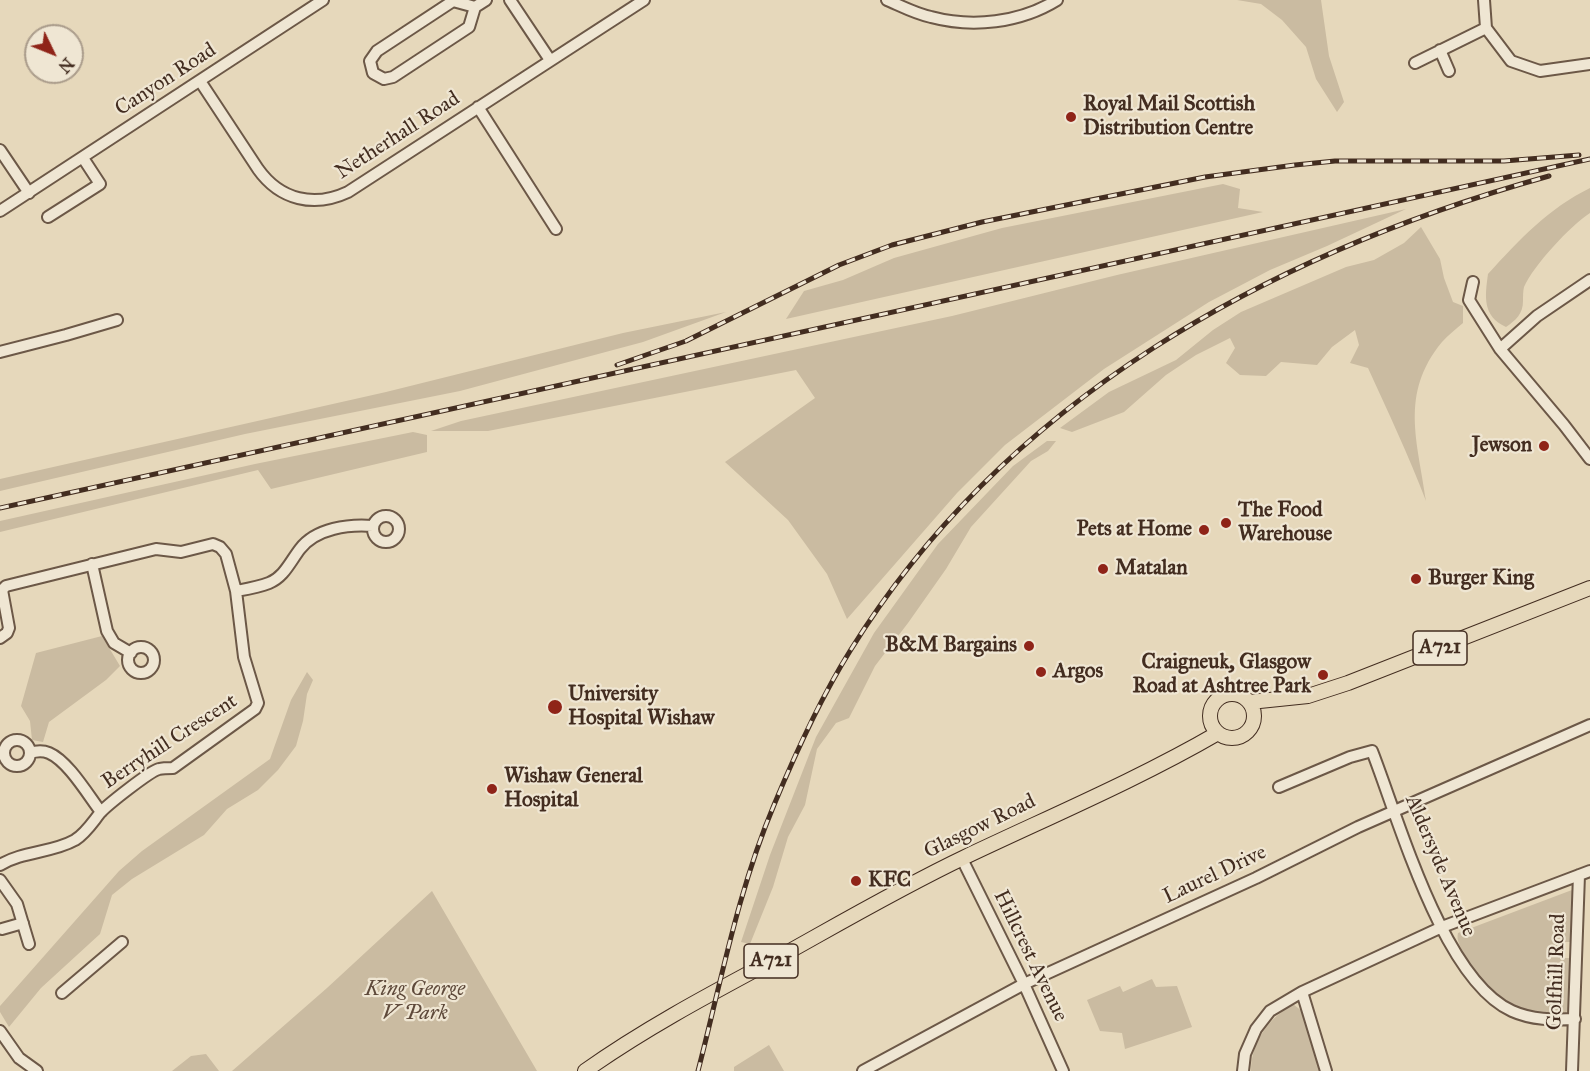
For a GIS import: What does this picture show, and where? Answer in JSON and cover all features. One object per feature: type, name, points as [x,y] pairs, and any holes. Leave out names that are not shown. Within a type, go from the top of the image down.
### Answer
[{"type":"main road","name":"A721","points":[[1252,707],[1286,698],[1308,696],[1348,683],[1590,588]]},
{"type":"main road","points":[[1240,695],[1252,707],[1252,726],[1243,736],[1230,738],[1214,727],[1211,707],[1221,696],[1240,695]]},
{"type":"main road","name":"Glasgow Road","points":[[585,1071],[629,1040],[690,1004],[962,858],[1180,755],[1214,727]]},
{"type":"street","name":"Canyon Road","points":[[0,211],[323,0]]},
{"type":"street","points":[[475,7],[453,1],[376,51],[370,61],[373,73],[380,78],[393,77],[469,27],[475,7],[486,0]]},
{"type":"street","points":[[510,0],[550,60]]},
{"type":"street","name":"Netherhall Road","points":[[200,81],[263,177],[284,193],[310,201],[330,200],[348,192],[645,0]]},
{"type":"street","points":[[887,0],[930,17],[969,24],[1010,19],[1047,6],[1057,0]]},
{"type":"street","points":[[1484,0],[1486,28],[1511,61],[1540,72],[1590,64]]},
{"type":"street","points":[[1415,63],[1486,28]]},
{"type":"street","points":[[1440,50],[1449,71]]},
{"type":"street","points":[[478,107],[556,229]]},
{"type":"street","points":[[0,150],[29,193]]},
{"type":"street","points":[[48,217],[100,184],[84,158]]},
{"type":"street","points":[[1500,349],[1538,316],[1590,280]]},
{"type":"street","points":[[1473,282],[1469,300],[1500,349],[1588,454]]},
{"type":"street","points":[[0,352],[117,320]]},
{"type":"street","points":[[236,591],[269,583],[284,573],[301,547],[311,538],[328,531],[360,525],[373,526]]},
{"type":"street","name":"Berryhill Crescent","points":[[0,639],[9,628],[2,597],[2,590],[6,586],[156,549],[181,552],[213,544],[220,547],[226,554],[236,591],[244,657],[258,703],[255,710],[173,768],[159,769],[101,812],[88,830],[75,840],[62,846],[8,860],[0,865]]},
{"type":"street","points":[[92,564],[107,631],[114,643],[131,653]]},
{"type":"street","name":"Laurel Drive","points":[[863,1071],[1024,984],[1256,878],[1358,827],[1590,725]]},
{"type":"street","points":[[30,753],[41,751],[50,753],[62,762],[101,812]]},
{"type":"street","name":"Aldersyde Avenue","points":[[1279,787],[1350,756],[1372,751],[1394,813],[1442,927],[1461,963],[1478,985],[1495,1000],[1513,1011],[1544,1020],[1575,1019]]},
{"type":"street","name":"Hillcrest Avenue","points":[[962,858],[1024,984],[1063,1071]]},
{"type":"street","points":[[1243,1071],[1245,1054],[1256,1029],[1270,1011],[1302,992],[1442,927],[1585,873]]},
{"type":"street","name":"Golfhill Road","points":[[1572,1071],[1585,873]]},
{"type":"street","points":[[0,880],[17,904],[29,944]]},
{"type":"street","points":[[2,929],[22,923]]},
{"type":"street","points":[[62,993],[122,942]]},
{"type":"street","points":[[1302,992],[1326,1071]]},
{"type":"street","points":[[0,1030],[19,1058],[37,1071]]},
{"type":"green space","points":[[1237,0],[1321,0],[1329,56],[1344,102],[1337,112],[1316,79],[1306,47],[1282,20],[1261,4]]},
{"type":"green space","points":[[1223,184],[1240,189],[1238,208],[1263,212],[786,319],[804,291],[843,280],[894,258],[1002,228]]},
{"type":"green space","points":[[1590,188],[1590,213],[1563,236],[1536,268],[1524,287],[1522,310],[1513,322],[1506,327],[1498,322],[1487,305],[1488,274],[1523,237],[1548,215]]},
{"type":"green space","points":[[1406,209],[1270,270],[1209,302],[1104,369],[1005,445],[957,493],[847,619],[827,574],[788,520],[725,462],[815,398],[796,370],[488,431],[431,431],[461,421],[952,316],[1117,275]]},
{"type":"green space","points":[[1421,227],[1440,259],[1453,302],[1463,306],[1463,323],[1449,334],[1429,361],[1420,380],[1416,400],[1416,438],[1426,501],[1368,368],[1350,363],[1359,345],[1355,330],[1332,347],[1317,365],[1281,362],[1266,376],[1240,375],[1226,363],[1235,348],[1230,338],[1196,355],[1166,375],[1124,412],[1072,432],[1060,428],[1109,392],[1176,360],[1213,330],[1241,312],[1346,267],[1374,260],[1404,243]]},
{"type":"green space","points":[[726,312],[643,342],[460,391],[245,434],[0,491],[0,479],[386,392],[623,333]]},
{"type":"green space","points":[[413,432],[427,435],[427,452],[271,489],[258,470],[0,532],[0,521],[255,464]]},
{"type":"green space","points":[[1047,441],[1056,441],[1048,451],[1031,461],[971,527],[946,569],[875,666],[849,718],[836,723],[817,749],[805,805],[788,837],[773,887],[750,944],[741,942],[770,855],[816,737],[874,633],[938,544],[1013,466]]},
{"type":"green space","points":[[102,636],[120,666],[106,680],[49,722],[43,742],[32,740],[30,721],[21,706],[36,653]]},
{"type":"green space","points":[[307,672],[313,680],[307,694],[296,746],[278,770],[258,790],[227,809],[204,835],[132,879],[112,895],[100,934],[41,988],[9,1027],[0,1012],[0,1006],[119,871],[142,851],[270,759],[291,700]]},
{"type":"green space","points":[[1572,890],[1573,942],[1561,942],[1560,958],[1572,958],[1568,1010],[1561,1016],[1546,1016],[1527,1010],[1496,994],[1478,976],[1471,965],[1459,944],[1458,933]]},
{"type":"green space","name":"King George V Park","points":[[432,891],[537,1071],[232,1071],[327,988]]},
{"type":"green space","points":[[1152,979],[1156,987],[1177,986],[1192,1027],[1125,1049],[1122,1033],[1100,1031],[1087,1000],[1120,986],[1123,992]]},
{"type":"green space","points":[[1293,1004],[1303,1012],[1321,1071],[1251,1071],[1254,1050],[1263,1032],[1276,1016]]},
{"type":"green space","points":[[769,1045],[784,1071],[734,1071],[734,1067]]},
{"type":"green space","points":[[206,1054],[219,1071],[172,1071],[191,1056]]},
{"type":"railway","points":[[617,365],[686,341],[839,265],[892,245],[982,222],[1205,177],[1295,165],[1335,161],[1504,161],[1579,155]]},
{"type":"railway","points":[[0,508],[1590,159]]},
{"type":"railway","points":[[698,1071],[731,936],[750,870],[774,805],[809,726],[850,651],[913,561],[986,481],[1066,411],[1153,348],[1246,294],[1344,248],[1445,208],[1549,176]]},
{"type":"place","name":"Royal Mail Scottish Distribution Centre","points":[[1071,117]]},
{"type":"place","name":"Jewson","points":[[1544,446]]},
{"type":"place","name":"The Food Warehouse","points":[[1226,523]]},
{"type":"place","name":"Pets at Home","points":[[1204,530]]},
{"type":"place","name":"Matalan","points":[[1103,569]]},
{"type":"place","name":"Burger King","points":[[1416,579]]},
{"type":"place","name":"B&M Bargains","points":[[1029,646]]},
{"type":"place","name":"Argos","points":[[1041,672]]},
{"type":"place","name":"Craigneuk, Glasgow Road at Ashtree Park","points":[[1323,675]]},
{"type":"place","name":"University Hospital Wishaw","points":[[555,707]]},
{"type":"place","name":"Wishaw General Hospital","points":[[492,789]]},
{"type":"place","name":"KFC","points":[[856,881]]}]
